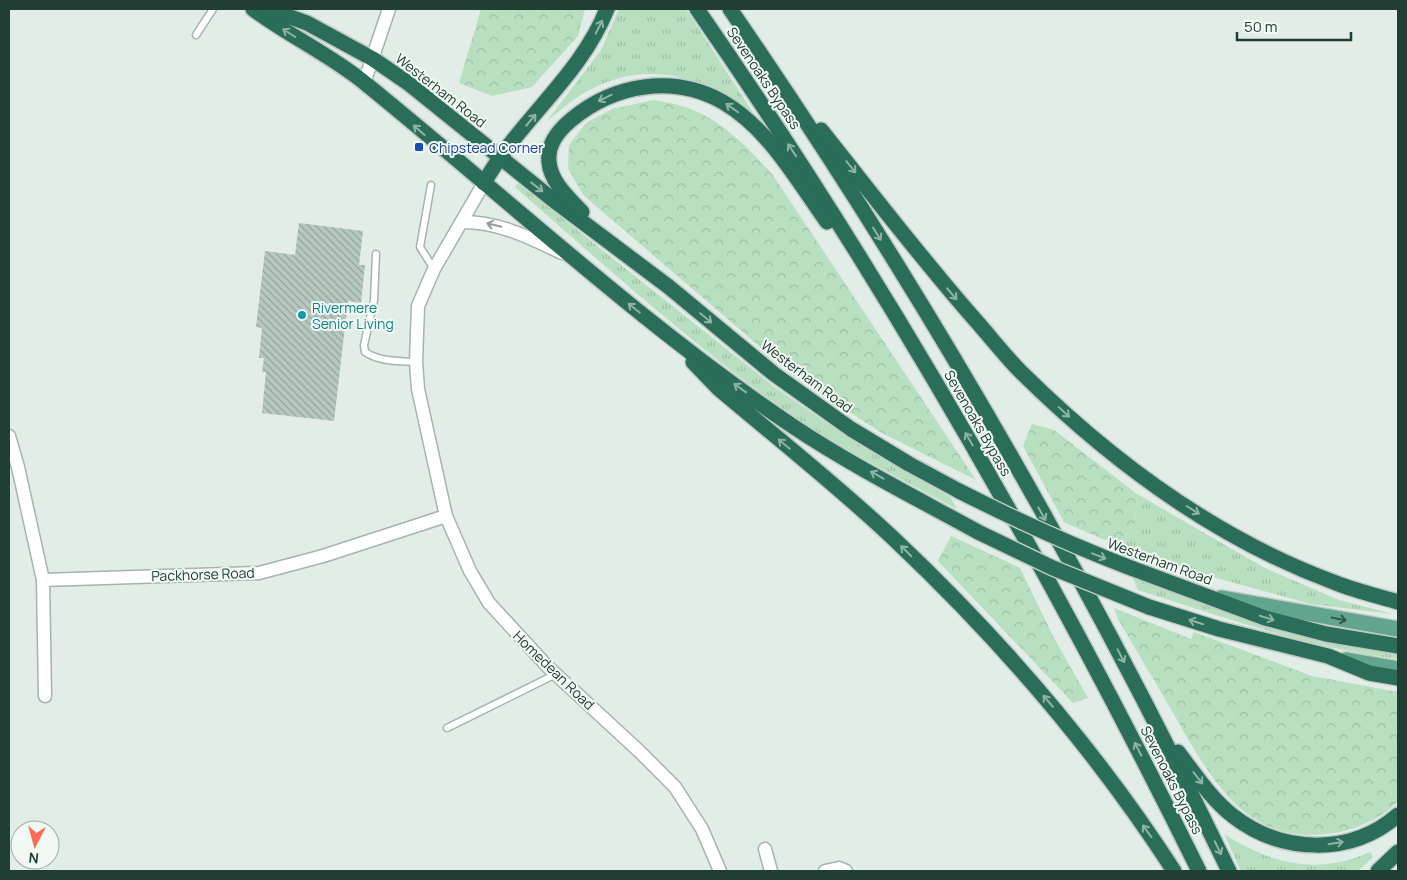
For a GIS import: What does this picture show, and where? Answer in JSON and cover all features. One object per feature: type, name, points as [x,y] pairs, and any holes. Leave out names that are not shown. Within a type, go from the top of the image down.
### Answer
[{"type":"highway","points":[[254,9],[364,83],[672,338],[796,428],[978,532],[1053,568],[1150,607],[1219,629],[1328,656],[1369,673],[1398,678]]},
{"type":"highway","name":"Westerham Road","points":[[268,9],[307,23],[373,59],[408,83],[498,157],[669,287],[774,374],[851,429],[959,491],[1049,535],[1205,596]]},
{"type":"highway","points":[[484,182],[498,157],[574,67],[596,32],[607,9]]},
{"type":"highway","name":"Sevenoaks Bypass","points":[[698,9],[804,168],[902,325],[963,428],[1064,607],[1122,716],[1199,871]]},
{"type":"highway","name":"Sevenoaks Bypass","points":[[730,9],[851,192],[989,419],[1114,643],[1157,726]]},
{"type":"highway","points":[[766,61],[951,293],[1020,371],[1086,433],[1149,484],[1229,533],[1307,572],[1337,584],[1398,602]]},
{"type":"highway","points":[[603,236],[560,188],[552,174],[548,161],[557,134],[565,125],[608,95],[640,87],[662,86],[699,92],[724,103],[737,112],[768,140],[902,325]]},
{"type":"highway","points":[[672,338],[718,389],[871,518],[986,631],[1074,732],[1153,839],[1174,871]]},
{"type":"highway","points":[[1205,596],[1298,627],[1398,646]]},
{"type":"highway","points":[[1157,726],[1219,803],[1248,827],[1264,834],[1296,844],[1328,845],[1360,838],[1398,815]]},
{"type":"highway","points":[[1157,726],[1229,871]]},
{"type":"highway","points":[[1378,871],[1398,852]]},
{"type":"main road","name":"Westerham Road","points":[[1205,596],[1255,603],[1398,629]]},
{"type":"main road","points":[[1328,656],[1398,669]]},
{"type":"street","points":[[364,83],[389,9]]},
{"type":"street","points":[[416,362],[418,306],[434,269],[463,222],[484,182]]},
{"type":"street","points":[[463,222],[481,222],[505,228],[572,257]]},
{"type":"street","name":"Homedean Road","points":[[416,362],[418,389],[446,516],[470,571],[489,603],[556,674],[675,787],[702,828],[720,871]]},
{"type":"street","points":[[9,436],[18,467],[43,580],[45,696]]},
{"type":"street","name":"Packhorse Road","points":[[43,580],[259,573],[323,556],[446,516]]},
{"type":"street","points":[[765,849],[771,871]]},
{"type":"street","points":[[825,871],[839,868],[846,871]]},
{"type":"lane","points":[[196,35],[213,9]]},
{"type":"lane","points":[[432,185],[420,247],[434,269]]},
{"type":"lane","points":[[376,254],[374,300],[364,345],[365,352],[372,357],[392,361],[416,362]]},
{"type":"lane","points":[[447,728],[556,674]]},
{"type":"green space","points":[[481,9],[585,9],[578,36],[532,87],[492,96],[459,83]]},
{"type":"green space","points":[[619,9],[686,9],[754,114],[714,89],[672,76],[650,74],[629,76],[606,82],[579,96],[547,121],[601,50]]},
{"type":"green space","points":[[654,100],[688,108],[712,120],[744,145],[772,174],[976,480],[880,432],[793,375],[583,195],[568,168],[569,145],[586,123],[612,109]]},
{"type":"green space","points":[[518,183],[773,386],[856,443],[951,498],[957,509],[842,447],[777,405],[709,353],[611,271],[515,187]]},
{"type":"green space","points":[[1032,424],[1054,430],[1137,494],[1135,523],[1119,544],[1064,522],[1023,446]]},
{"type":"green space","points":[[1137,494],[1265,568],[1339,600],[1393,614],[1311,604],[1202,574],[1119,544],[1135,523]]},
{"type":"green space","points":[[951,536],[1020,568],[1054,638],[1088,698],[1073,703],[938,561]]},
{"type":"green space","points":[[1133,578],[1225,608],[1398,651],[1398,659],[1332,647],[1234,621],[1138,590]]},
{"type":"green space","points":[[1114,608],[1191,639],[1194,632],[1312,676],[1398,692],[1398,801],[1383,814],[1366,824],[1327,834],[1298,834],[1274,828],[1252,817],[1234,802],[1203,763],[1118,619]]},
{"type":"green space","points":[[1224,834],[1260,853],[1295,863],[1313,865],[1332,864],[1370,852],[1373,857],[1358,871],[1241,871]]},
{"type":"building","name":"Rivermere Senior Living","points":[[299,223],[363,231],[359,265],[365,265],[361,303],[348,301],[334,421],[262,413],[266,372],[262,372],[264,358],[259,358],[262,328],[256,327],[265,251],[295,255]]},
{"type":"place","name":"Chipstead Corner","points":[[419,147]]},
{"type":"place","name":"Rivermere Senior Living","points":[[302,315]]}]
